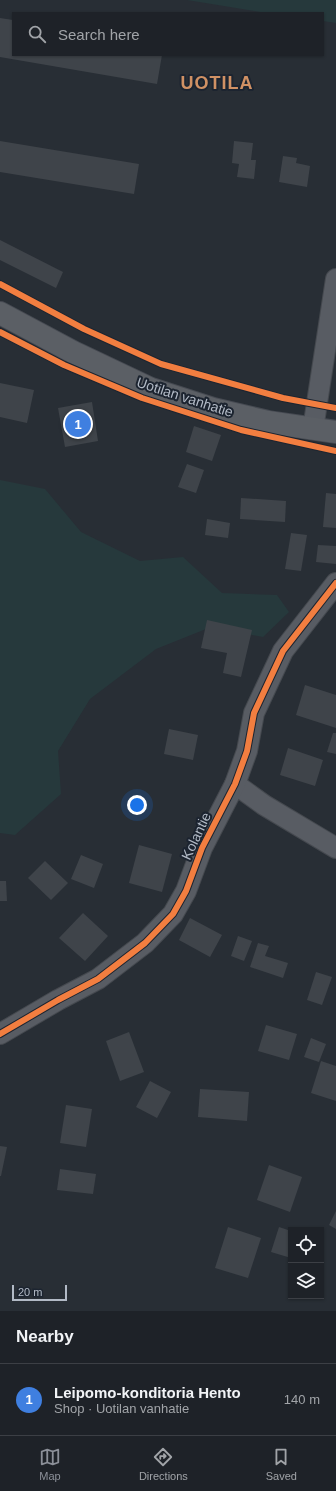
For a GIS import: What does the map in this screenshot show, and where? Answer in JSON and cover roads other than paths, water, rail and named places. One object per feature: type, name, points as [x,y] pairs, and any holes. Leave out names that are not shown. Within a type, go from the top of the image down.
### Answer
[{"type":"main road","name":"Uotilan vanhatie","points":[[0,313],[73,352],[151,389],[214,409],[268,422],[336,432]]},
{"type":"street","points":[[313,429],[336,279]]},
{"type":"street","name":"Kolantie","points":[[0,1034],[58,1000],[98,980],[145,943],[173,914],[186,891],[202,848],[235,784],[246,751],[254,713],[283,651],[336,583]]},
{"type":"street","points":[[235,784],[264,805],[336,848]]},
{"type":"place","name":"Leipomo-konditoria Hento","points":[[78,424]]},
{"type":"district","name":"UOTILA","points":[[217,83]]}]
